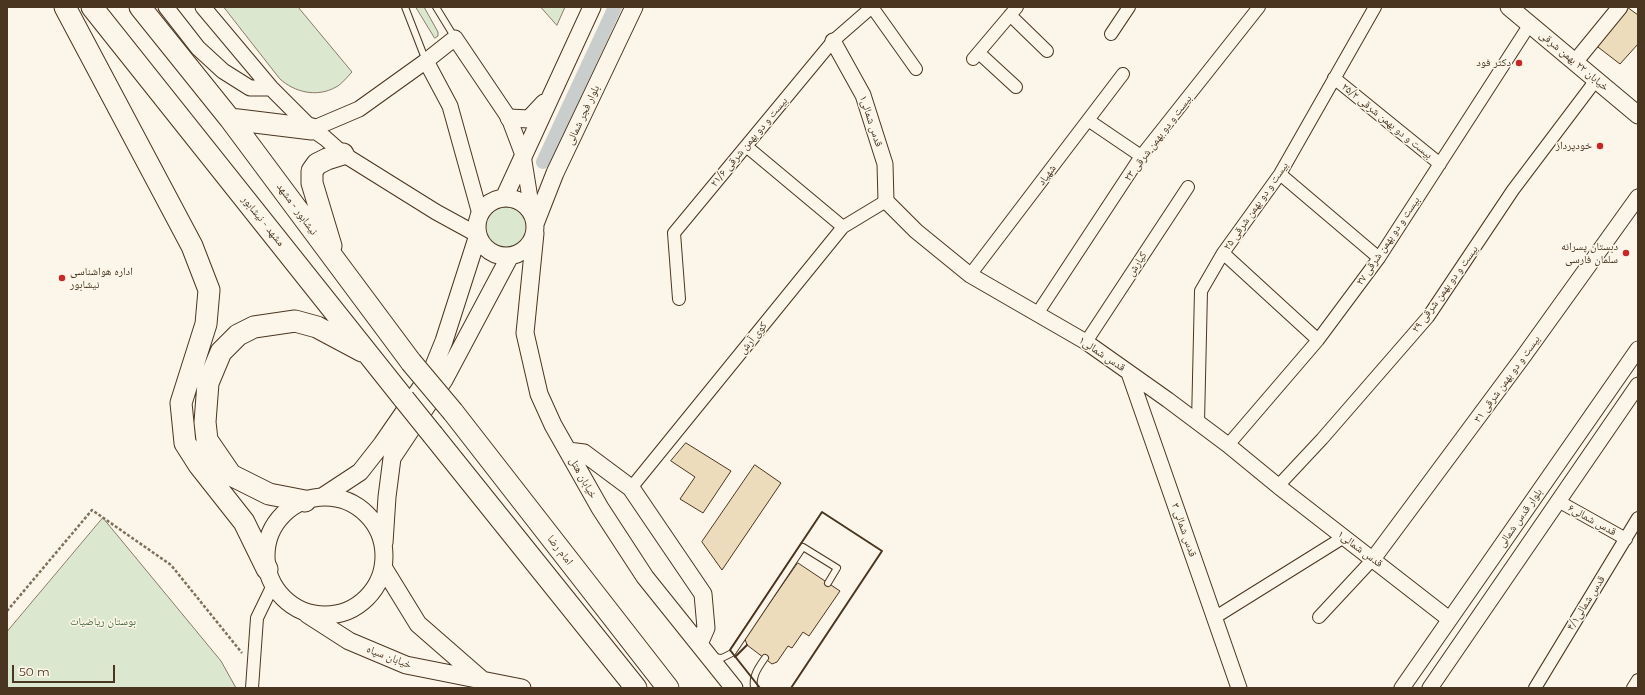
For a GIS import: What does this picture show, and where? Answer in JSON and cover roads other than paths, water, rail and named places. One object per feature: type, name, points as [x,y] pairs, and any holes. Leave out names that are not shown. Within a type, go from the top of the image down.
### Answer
[{"type":"highway","points":[[66,7],[192,246],[209,290],[206,324],[181,403],[185,443],[199,465],[244,522],[270,577]]},
{"type":"highway","name":"مشهد - نیشابور","points":[[92,7],[636,688]]},
{"type":"highway","name":"نیشابور - مشهد","points":[[140,7],[230,118],[411,362],[453,412]]},
{"type":"highway","points":[[230,118],[312,129]]},
{"type":"highway","points":[[335,261],[312,183],[312,171],[317,164],[343,154]]},
{"type":"highway","points":[[313,499],[269,494],[231,475],[207,440],[205,422],[208,383],[221,352],[238,335],[254,328],[295,321],[317,327],[370,356]]},
{"type":"highway","name":"امام رضا","points":[[453,412],[668,688]]},
{"type":"main road","points":[[504,198],[592,7]]},
{"type":"main road","name":"بلوار فجر شمالی","points":[[534,225],[555,173],[634,7]]},
{"type":"main road","name":"خیابان ۲۲ بهمن شرقی","points":[[1509,7],[1596,80],[1636,110]]},
{"type":"main road","points":[[509,118],[529,119],[552,94]]},
{"type":"main road","points":[[478,235],[481,243],[487,249],[502,256],[510,256],[519,254],[532,241],[534,225],[529,210],[522,203],[513,199],[504,198],[494,201],[486,206],[480,214],[478,221],[478,235],[444,341],[431,373],[382,444],[360,472],[313,499],[290,509],[278,520],[269,535],[266,552],[270,577],[286,600],[303,611],[320,615],[338,614],[354,608],[368,597],[377,583],[383,558],[387,497],[392,458],[444,380],[510,256]]},
{"type":"main road","name":"خیابان هتل","points":[[534,225],[525,333],[539,394],[553,425],[600,508],[645,577],[734,688]]},
{"type":"main road","points":[[568,451],[584,453],[631,488],[703,594],[706,628],[703,650]]},
{"type":"main road","points":[[313,499],[344,501],[363,512],[377,529],[383,558],[418,624],[483,681]]},
{"type":"main road","name":"خیابان سپاه","points":[[303,611],[349,641],[406,665],[522,688]]},
{"type":"street","points":[[166,7],[198,48],[223,71],[250,88],[271,88]]},
{"type":"street","points":[[204,7],[271,88],[312,129],[343,154],[436,212],[478,235]]},
{"type":"street","points":[[577,39],[584,7]]},
{"type":"street","points":[[872,7],[916,69]]},
{"type":"street","name":"بیست و دو بهمن شرقی ۲۱/۶","points":[[679,299],[674,233],[833,41],[872,7]]},
{"type":"street","points":[[1112,34],[1129,7]]},
{"type":"street","name":"بیست و دو بهمن شرقی ۲۳","points":[[1037,314],[1141,156],[1259,7]]},
{"type":"street","name":"بیست و دو بهمن شرقی ۲۵","points":[[1198,422],[1201,291],[1223,253],[1280,174],[1375,7]]},
{"type":"street","points":[[1575,62],[1620,7]]},
{"type":"street","points":[[1016,87],[976,56],[1014,11],[1046,51]]},
{"type":"street","name":"بیست و دو بهمن شرقی ۲۷","points":[[1228,444],[1318,340],[1379,258],[1530,24]]},
{"type":"street","points":[[312,129],[359,109],[426,61],[455,38],[509,118],[523,155],[534,225]]},
{"type":"street","name":"قدس شمالی۱","points":[[833,41],[863,95],[885,164],[886,201],[916,231],[970,275],[1086,342],[1198,422],[1228,444],[1278,486],[1449,619]]},
{"type":"street","points":[[426,61],[450,106],[480,214]]},
{"type":"street","name":"شهیاد","points":[[970,275],[1123,74]]},
{"type":"street","name":"بیست و دو بهمن شرقی ۲۵/۲","points":[[1334,78],[1440,164]]},
{"type":"street","name":"بیست و دو بهمن شرقی ۲۹","points":[[1278,486],[1347,410],[1428,316],[1513,190],[1596,80]]},
{"type":"street","points":[[1088,120],[1141,156]]},
{"type":"street","points":[[746,146],[843,227]]},
{"type":"street","points":[[1280,174],[1379,258]]},
{"type":"street","name":"کیارش","points":[[1086,342],[1188,187]]},
{"type":"street","name":"بیست و دو بهمن شرقی ۳۱","points":[[1373,559],[1523,357],[1638,197]]},
{"type":"street","name":"کوی آرش","points":[[631,488],[843,227],[886,201]]},
{"type":"street","points":[[1223,253],[1318,340]]},
{"type":"street","name":"بلوار قدس شمالی","points":[[1402,688],[1638,349]]},
{"type":"street","name":"قدس شمالی ۳","points":[[1129,373],[1239,688]]},
{"type":"street","name":"بلوار قدس شمالی","points":[[1430,688],[1637,388]]},
{"type":"street","name":"قدس شمالی۶","points":[[1558,502],[1626,539]]},
{"type":"street","points":[[1526,509],[1544,522]]},
{"type":"street","name":"قدس شمالی۴/۱","points":[[1535,688],[1638,518]]},
{"type":"street","points":[[1214,618],[1344,537]]},
{"type":"street","points":[[1319,617],[1373,559]]},
{"type":"street","points":[[252,688],[257,618],[270,577]]},
{"type":"street","points":[[1632,688],[1638,680]]},
{"type":"lane","points":[[405,7],[426,61]]},
{"type":"lane","points":[[436,7],[455,38]]},
{"type":"lane","points":[[703,650],[714,658],[722,658],[732,653],[803,547],[837,568],[828,583]]},
{"type":"lane","points":[[754,688],[753,680],[755,672],[765,658]]},
{"type":"waterway","points":[[543,162],[615,7]]},
{"type":"place","name":"دکتر فود","points":[[1519,63]]},
{"type":"place","name":"خودپرداز","points":[[1600,146]]},
{"type":"place","name":"دبستان پسرانه سلمان فارسی","points":[[1626,253]]},
{"type":"place","name":"اداره هواشناسی نیشابور","points":[[62,278]]},
{"type":"park label","name":"بوستان ریاضیات","points":[[103,622]]}]
